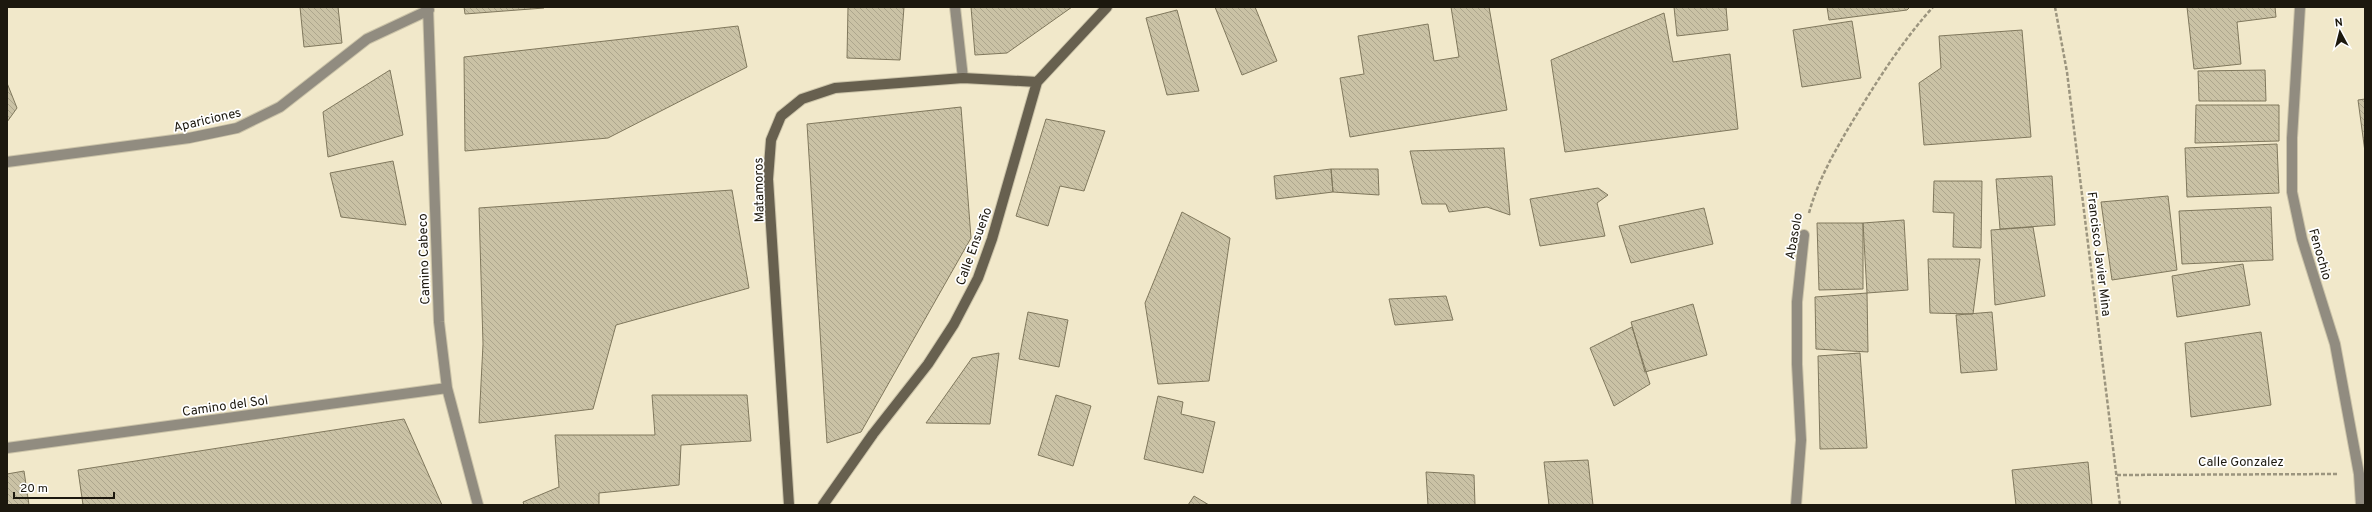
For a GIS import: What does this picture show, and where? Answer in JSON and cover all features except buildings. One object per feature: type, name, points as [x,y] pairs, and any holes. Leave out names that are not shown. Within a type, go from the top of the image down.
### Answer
[{"type":"street","points":[[955,7],[963,78]]},
{"type":"street","name":"Calle Ensueño","points":[[822,505],[873,434],[928,364],[954,324],[978,278],[992,239],[1037,82],[1107,7]]},
{"type":"street","name":"Fenochio","points":[[2300,7],[2293,110],[2292,192],[2302,239],[2335,344],[2362,474],[2361,505]]},
{"type":"street","name":"Apariciones","points":[[7,162],[189,138],[237,128],[280,107],[367,38],[428,8]]},
{"type":"street","name":"Camino Cabeco","points":[[428,8],[438,322],[447,388],[478,505]]},
{"type":"street","name":"Matamoros","points":[[789,505],[768,178],[771,140],[781,116],[802,99],[835,88],[963,78],[1037,82]]},
{"type":"street","name":"Abasolo","points":[[1796,505],[1801,440],[1797,364],[1797,302],[1804,235]]},
{"type":"street","name":"Camino del Sol","points":[[7,448],[447,388]]},
{"type":"path","name":"Abasolo","points":[[1804,235],[1814,196],[1840,142],[1913,29],[1933,7]]},
{"type":"path","name":"Francisco Javier Mina","points":[[2055,7],[2068,72],[2120,505]]},
{"type":"path","name":"Calle Gonzalez","points":[[2117,475],[2362,474]]}]
